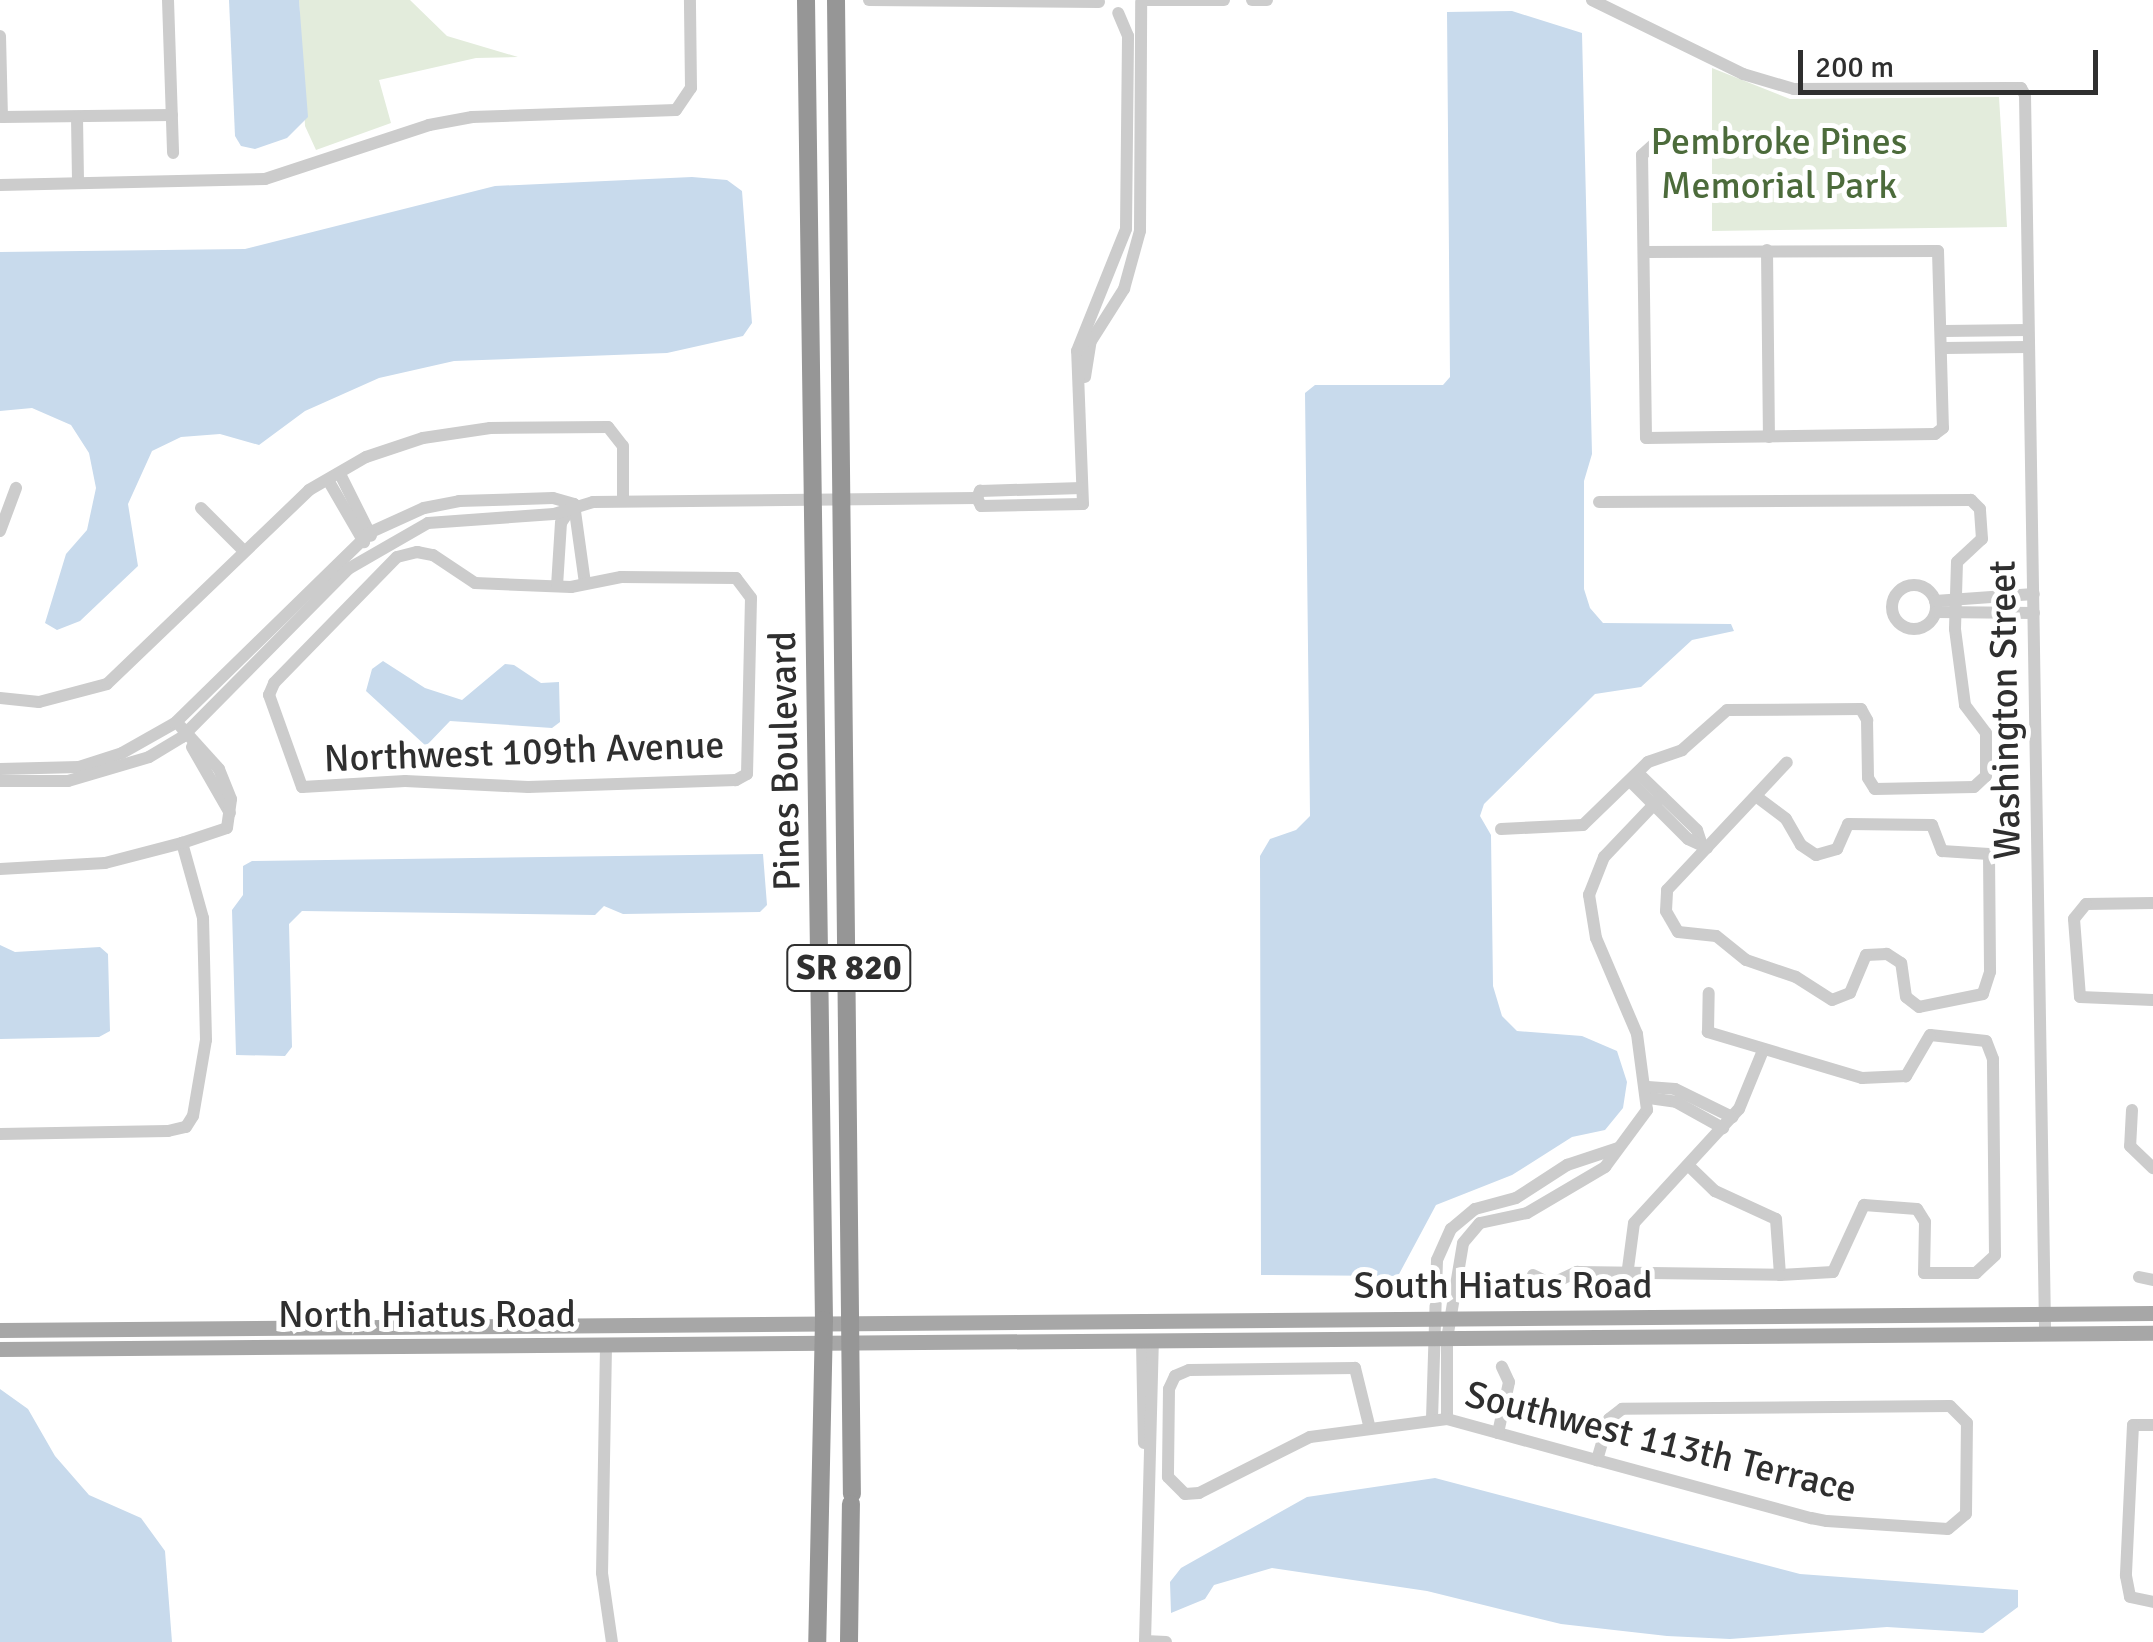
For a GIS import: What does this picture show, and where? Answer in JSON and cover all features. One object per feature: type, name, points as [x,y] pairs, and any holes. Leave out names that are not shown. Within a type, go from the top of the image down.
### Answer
[{"type":"highway","name":"Pines Boulevard","points":[[806,0],[824,1320],[816,1642]]},
{"type":"highway","points":[[813,0],[836,29]]},
{"type":"highway","name":"Pines Boulevard","points":[[836,0],[854,1320],[848,1642]]},
{"type":"main road","name":"South Hiatus Road","points":[[854,1320],[2153,1313]]},
{"type":"main road","points":[[1056,1344],[1071,1335],[1128,1332],[1153,1319]]},
{"type":"main road","name":"North Hiatus Road","points":[[2,1331],[854,1320]]},
{"type":"main road","points":[[1147,1342],[1169,1328],[1231,1328],[1256,1320]]},
{"type":"main road","name":"South Hiatus Road","points":[[854,1346],[2153,1333]]},
{"type":"main road","name":"North Hiatus Road","points":[[0,1349],[854,1346]]},
{"type":"street","points":[[168,0],[173,152]]},
{"type":"street","points":[[0,185],[265,179],[429,125],[514,113],[667,111],[685,104],[691,88],[690,0]]},
{"type":"street","points":[[869,0],[1098,1],[1118,13],[1128,48],[1126,229],[1116,269],[1077,351],[1083,504],[981,506],[977,498],[980,491],[1082,488]]},
{"type":"street","points":[[1118,13],[1142,1],[1229,0]]},
{"type":"street","points":[[1252,0],[1267,0]]},
{"type":"street","name":"Washington Street","points":[[1592,0],[1743,74],[1794,89],[2021,88],[2046,1333]]},
{"type":"street","points":[[1082,488],[1087,351],[1124,289],[1140,231],[1142,1]]},
{"type":"street","points":[[0,36],[2,118],[172,115]]},
{"type":"street","points":[[77,117],[78,182]]},
{"type":"street","points":[[1644,252],[1922,248],[1942,255],[1943,428],[1935,434],[1646,438],[1642,155],[1664,135]]},
{"type":"street","points":[[1767,250],[1768,437]]},
{"type":"street","points":[[1976,348],[1977,330]]},
{"type":"street","points":[[1944,331],[2028,330]]},
{"type":"street","points":[[1945,348],[2028,347]]},
{"type":"street","points":[[0,698],[39,702],[107,684],[134,665],[243,550],[334,477],[366,457],[423,438],[490,428],[608,428],[620,438],[623,500]]},
{"type":"street","points":[[334,477],[374,549]]},
{"type":"street","points":[[0,531],[16,488]]},
{"type":"street","points":[[1501,829],[1583,826],[1656,757],[1682,750],[1727,710],[1861,709],[1871,787],[1980,786],[1986,776],[1986,733],[1965,704],[1956,604],[1957,562],[1982,540],[1980,509],[1964,497],[1599,502]]},
{"type":"street","points":[[0,769],[78,766],[182,730],[366,536],[424,508],[460,501],[553,498],[574,504],[623,500],[977,498]]},
{"type":"street","points":[[0,781],[100,776],[182,730],[374,549],[428,524],[554,514],[574,504]]},
{"type":"street","points":[[574,504],[581,520],[585,584],[558,586],[560,522],[574,504]]},
{"type":"street","points":[[201,508],[243,550]]},
{"type":"street","name":"Northwest 109th Avenue","points":[[558,586],[476,582],[433,554],[396,557],[274,683],[269,695],[302,788],[405,781],[528,787],[736,780],[748,774],[746,588],[736,578],[621,577],[585,584]]},
{"type":"street","points":[[1936,606],[1995,603],[2034,594]]},
{"type":"street","points":[[1956,604],[1995,603],[2034,612]]},
{"type":"street","points":[[0,869],[105,863],[226,828],[230,813],[219,769],[182,730]]},
{"type":"street","points":[[1757,797],[1816,855],[1837,849],[1848,824],[1932,825],[1942,850],[1989,854],[1990,972],[1983,994],[1927,1008],[1906,997],[1898,959],[1866,955],[1850,993],[1832,1000],[1796,977],[1746,960],[1716,936],[1686,938],[1668,917],[1667,890],[1704,845],[1757,797],[1788,762]]},
{"type":"street","points":[[1634,777],[1704,845]]},
{"type":"street","points":[[1432,1419],[1439,1339],[1451,1319],[1457,1259],[1470,1232],[1550,1202],[1605,1167],[1642,1123],[1649,1093],[1631,1012],[1590,921],[1589,895],[1604,857],[1658,800]]},
{"type":"street","points":[[0,1134],[186,1127],[206,1040],[204,918],[182,843]]},
{"type":"street","points":[[2153,902],[2086,904],[2079,910],[2074,937],[2080,998],[2153,1000]]},
{"type":"street","points":[[1533,1275],[1551,1284],[1577,1272],[1626,1276],[1833,1272],[1864,1205],[1916,1210],[1925,1222],[1924,1274],[1986,1270],[1994,1254],[1991,1047],[1979,1037],[1930,1035],[1922,1041],[1911,1072],[1878,1079],[1787,1051],[1762,1053],[1708,1032],[1709,993]]},
{"type":"street","points":[[1626,1276],[1634,1223],[1728,1123],[1751,1092],[1762,1053]]},
{"type":"street","points":[[1649,1093],[1675,1089],[1728,1123]]},
{"type":"street","points":[[2132,1110],[2130,1146],[2153,1168]]},
{"type":"street","points":[[1447,1420],[1439,1339],[1432,1318],[1439,1253],[1458,1221],[1476,1208],[1516,1198],[1567,1164],[1620,1147]]},
{"type":"street","points":[[1690,1167],[1716,1191],[1776,1218],[1780,1275]]},
{"type":"street","points":[[1147,1342],[1144,1642],[1166,1642]]},
{"type":"street","points":[[606,1346],[602,1573],[612,1642]]},
{"type":"street","points":[[1498,1433],[1508,1382],[1502,1367]]},
{"type":"street","name":"Southwest 113th Terrace","points":[[1370,1429],[1355,1368],[1189,1370],[1174,1376],[1168,1477],[1184,1494],[1199,1493],[1290,1444],[1432,1419],[1827,1521],[1958,1525],[1966,1514],[1964,1414],[1950,1406],[1622,1409],[1608,1419],[1597,1460]]},
{"type":"street","points":[[2153,1424],[2132,1425],[2130,1597],[2153,1602]]},
{"type":"green space","points":[[299,0],[410,0],[447,36],[518,57],[476,58],[379,80],[391,123],[316,150],[305,126]]},
{"type":"green space","name":"Pembroke Pines Memorial Park","points":[[1712,68],[1790,99],[1999,97],[2007,227],[1712,231]]},
{"type":"water","points":[[229,0],[299,0],[308,117],[287,138],[255,149],[241,146],[235,136]]},
{"type":"water","points":[[1512,11],[1582,33],[1592,454],[1584,481],[1584,589],[1590,608],[1603,623],[1731,624],[1734,631],[1692,640],[1641,687],[1595,694],[1484,804],[1480,816],[1491,835],[1493,986],[1502,1016],[1517,1031],[1582,1036],[1617,1051],[1627,1082],[1623,1108],[1605,1130],[1572,1137],[1512,1175],[1436,1205],[1398,1276],[1261,1275],[1260,856],[1270,839],[1296,830],[1310,816],[1305,393],[1315,385],[1443,385],[1450,377],[1447,12]]},
{"type":"water","points":[[692,177],[727,180],[742,191],[752,323],[743,336],[667,353],[454,361],[379,378],[305,411],[259,445],[220,434],[181,437],[152,451],[128,504],[138,566],[80,621],[57,630],[45,623],[66,554],[87,530],[96,488],[89,453],[71,425],[32,408],[0,411],[0,252],[245,249],[495,186]]},
{"type":"water","points":[[383,661],[425,688],[462,700],[505,664],[514,665],[541,683],[559,682],[560,722],[552,728],[450,721],[426,746],[366,691],[372,669]]},
{"type":"water","points":[[763,854],[767,905],[760,912],[623,914],[604,906],[595,915],[302,911],[289,924],[292,1047],[285,1056],[236,1055],[232,910],[243,895],[243,866],[252,861]]},
{"type":"water","points":[[0,945],[15,952],[100,947],[108,954],[110,1031],[99,1037],[0,1039]]},
{"type":"water","points":[[0,1389],[28,1409],[55,1456],[89,1495],[141,1518],[165,1551],[172,1642],[0,1642]]},
{"type":"water","points":[[1435,1478],[1800,1574],[2018,1590],[2018,1607],[1983,1633],[1887,1627],[1730,1639],[1667,1636],[1561,1624],[1427,1591],[1272,1568],[1214,1585],[1205,1599],[1171,1613],[1170,1582],[1181,1568],[1307,1497]]}]
